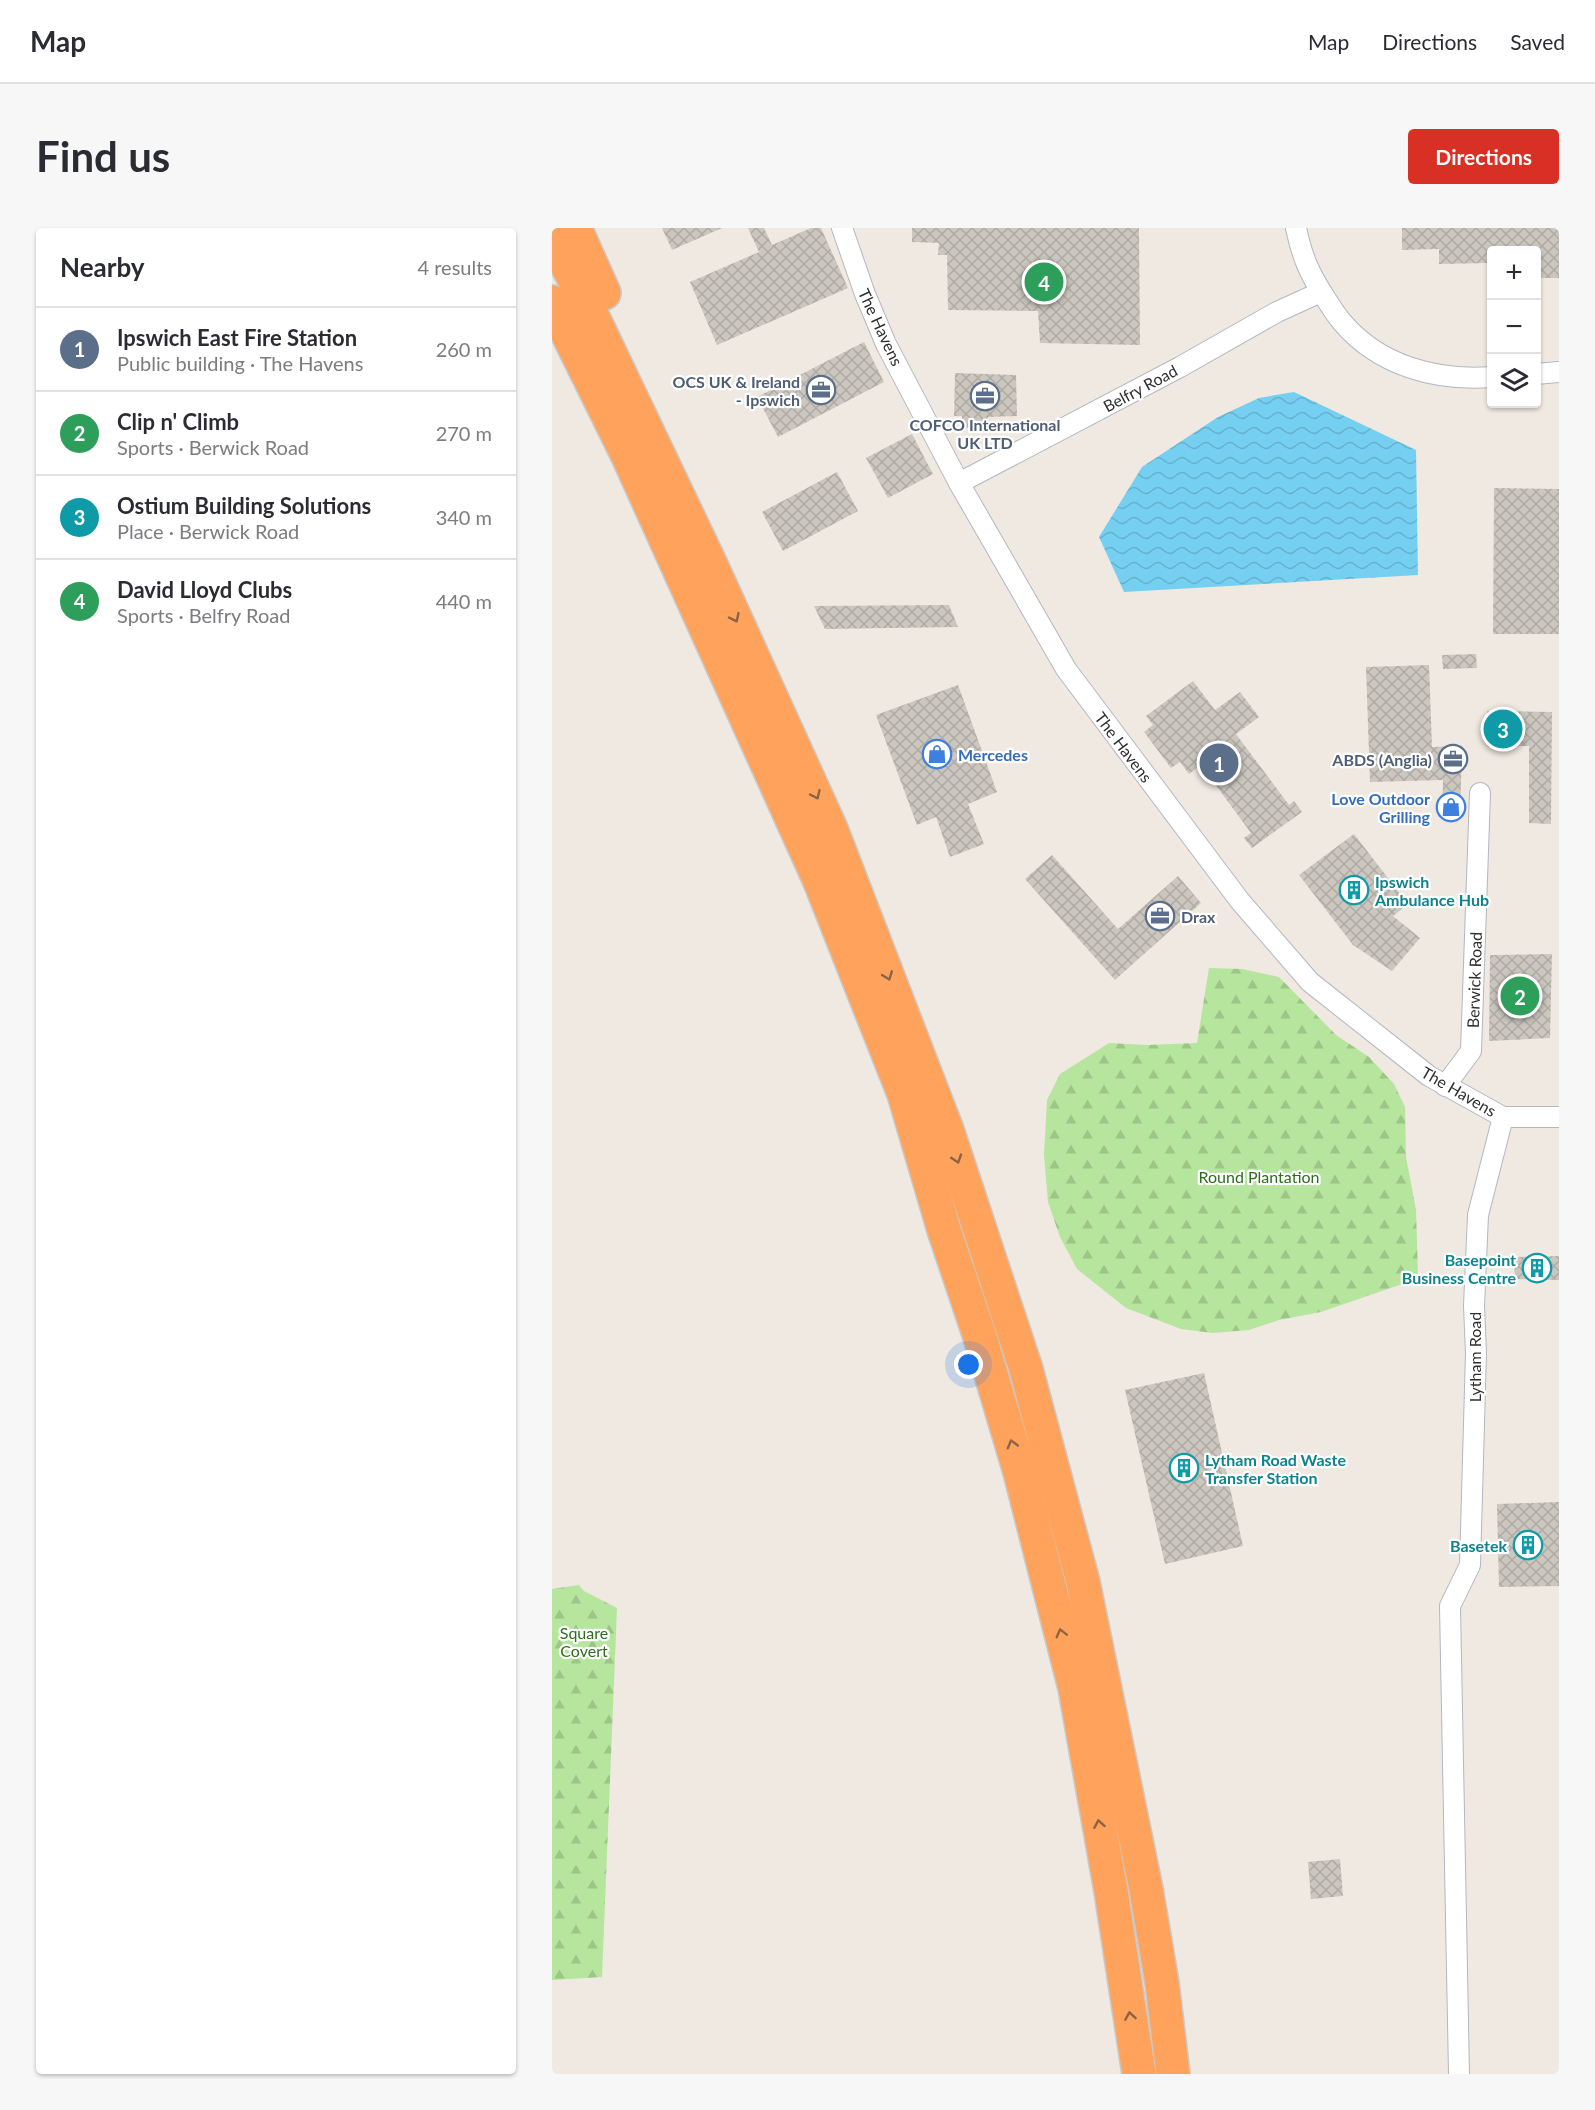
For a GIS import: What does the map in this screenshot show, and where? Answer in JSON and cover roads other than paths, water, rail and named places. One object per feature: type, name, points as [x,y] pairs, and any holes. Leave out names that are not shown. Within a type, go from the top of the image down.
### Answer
[{"type":"highway","points":[[575,228],[689,474],[711,565]]},
{"type":"highway","points":[[552,237],[578,286],[711,565],[831,829],[947,1130],[1026,1369],[1086,1594],[1146,1889],[1162,1983],[1173,2074]]},
{"type":"highway","points":[[552,302],[628,456],[819,879],[904,1094],[1020,1472],[1075,1688],[1111,1891],[1139,2074]]},
{"type":"highway","points":[[552,342],[592,410],[628,456]]},
{"type":"street","name":"The Havens","points":[[842,228],[864,294],[886,344],[958,483],[1066,669],[1240,901],[1310,981],[1370,1031],[1444,1086],[1503,1117],[1559,1118]]},
{"type":"street","points":[[1296,228],[1301,253],[1310,273],[1341,322],[1360,340],[1379,354],[1405,367],[1425,373],[1487,377]]},
{"type":"street","name":"Belfry Road","points":[[958,483],[1277,312],[1321,292]]},
{"type":"street","points":[[1541,374],[1559,372]]},
{"type":"street","name":"Berwick Road","points":[[1444,1086],[1471,1051],[1480,793]]},
{"type":"street","name":"Lytham Road","points":[[1459,2074],[1450,1606],[1470,1565],[1476,1353],[1474,1306],[1478,1215],[1503,1117]]},
{"type":"water","points":[[1294,392],[1416,450],[1418,575],[1124,592],[1099,537],[1142,467],[1218,417],[1259,398]]},
{"type":"place","name":"David Lloyd Clubs","points":[[1044,282]]},
{"type":"place","name":"OCS UK & Ireland - Ipswich","points":[[821,390]]},
{"type":"place","name":"COFCO International UK LTD","points":[[985,396]]},
{"type":"place","name":"Ostium Building Solutions","points":[[1503,729]]},
{"type":"place","name":"Mercedes","points":[[937,754]]},
{"type":"place","name":"ABDS (Anglia)","points":[[1453,759]]},
{"type":"place","name":"Ipswich East Fire Station","points":[[1219,763]]},
{"type":"place","name":"Love Outdoor Grilling","points":[[1451,807]]},
{"type":"place","name":"Ipswich Ambulance Hub","points":[[1354,890]]},
{"type":"place","name":"Drax","points":[[1160,916]]},
{"type":"place","name":"Clip n' Climb","points":[[1520,996]]},
{"type":"place","name":"Basepoint Business Centre","points":[[1537,1268]]},
{"type":"place","name":"Lytham Road Waste Transfer Station","points":[[1184,1468]]},
{"type":"place","name":"Basetek","points":[[1528,1545]]},
{"type":"park label","name":"Round Plantation","points":[[1259,1176]]},
{"type":"park label","name":"Square Covert","points":[[584,1641]]}]
